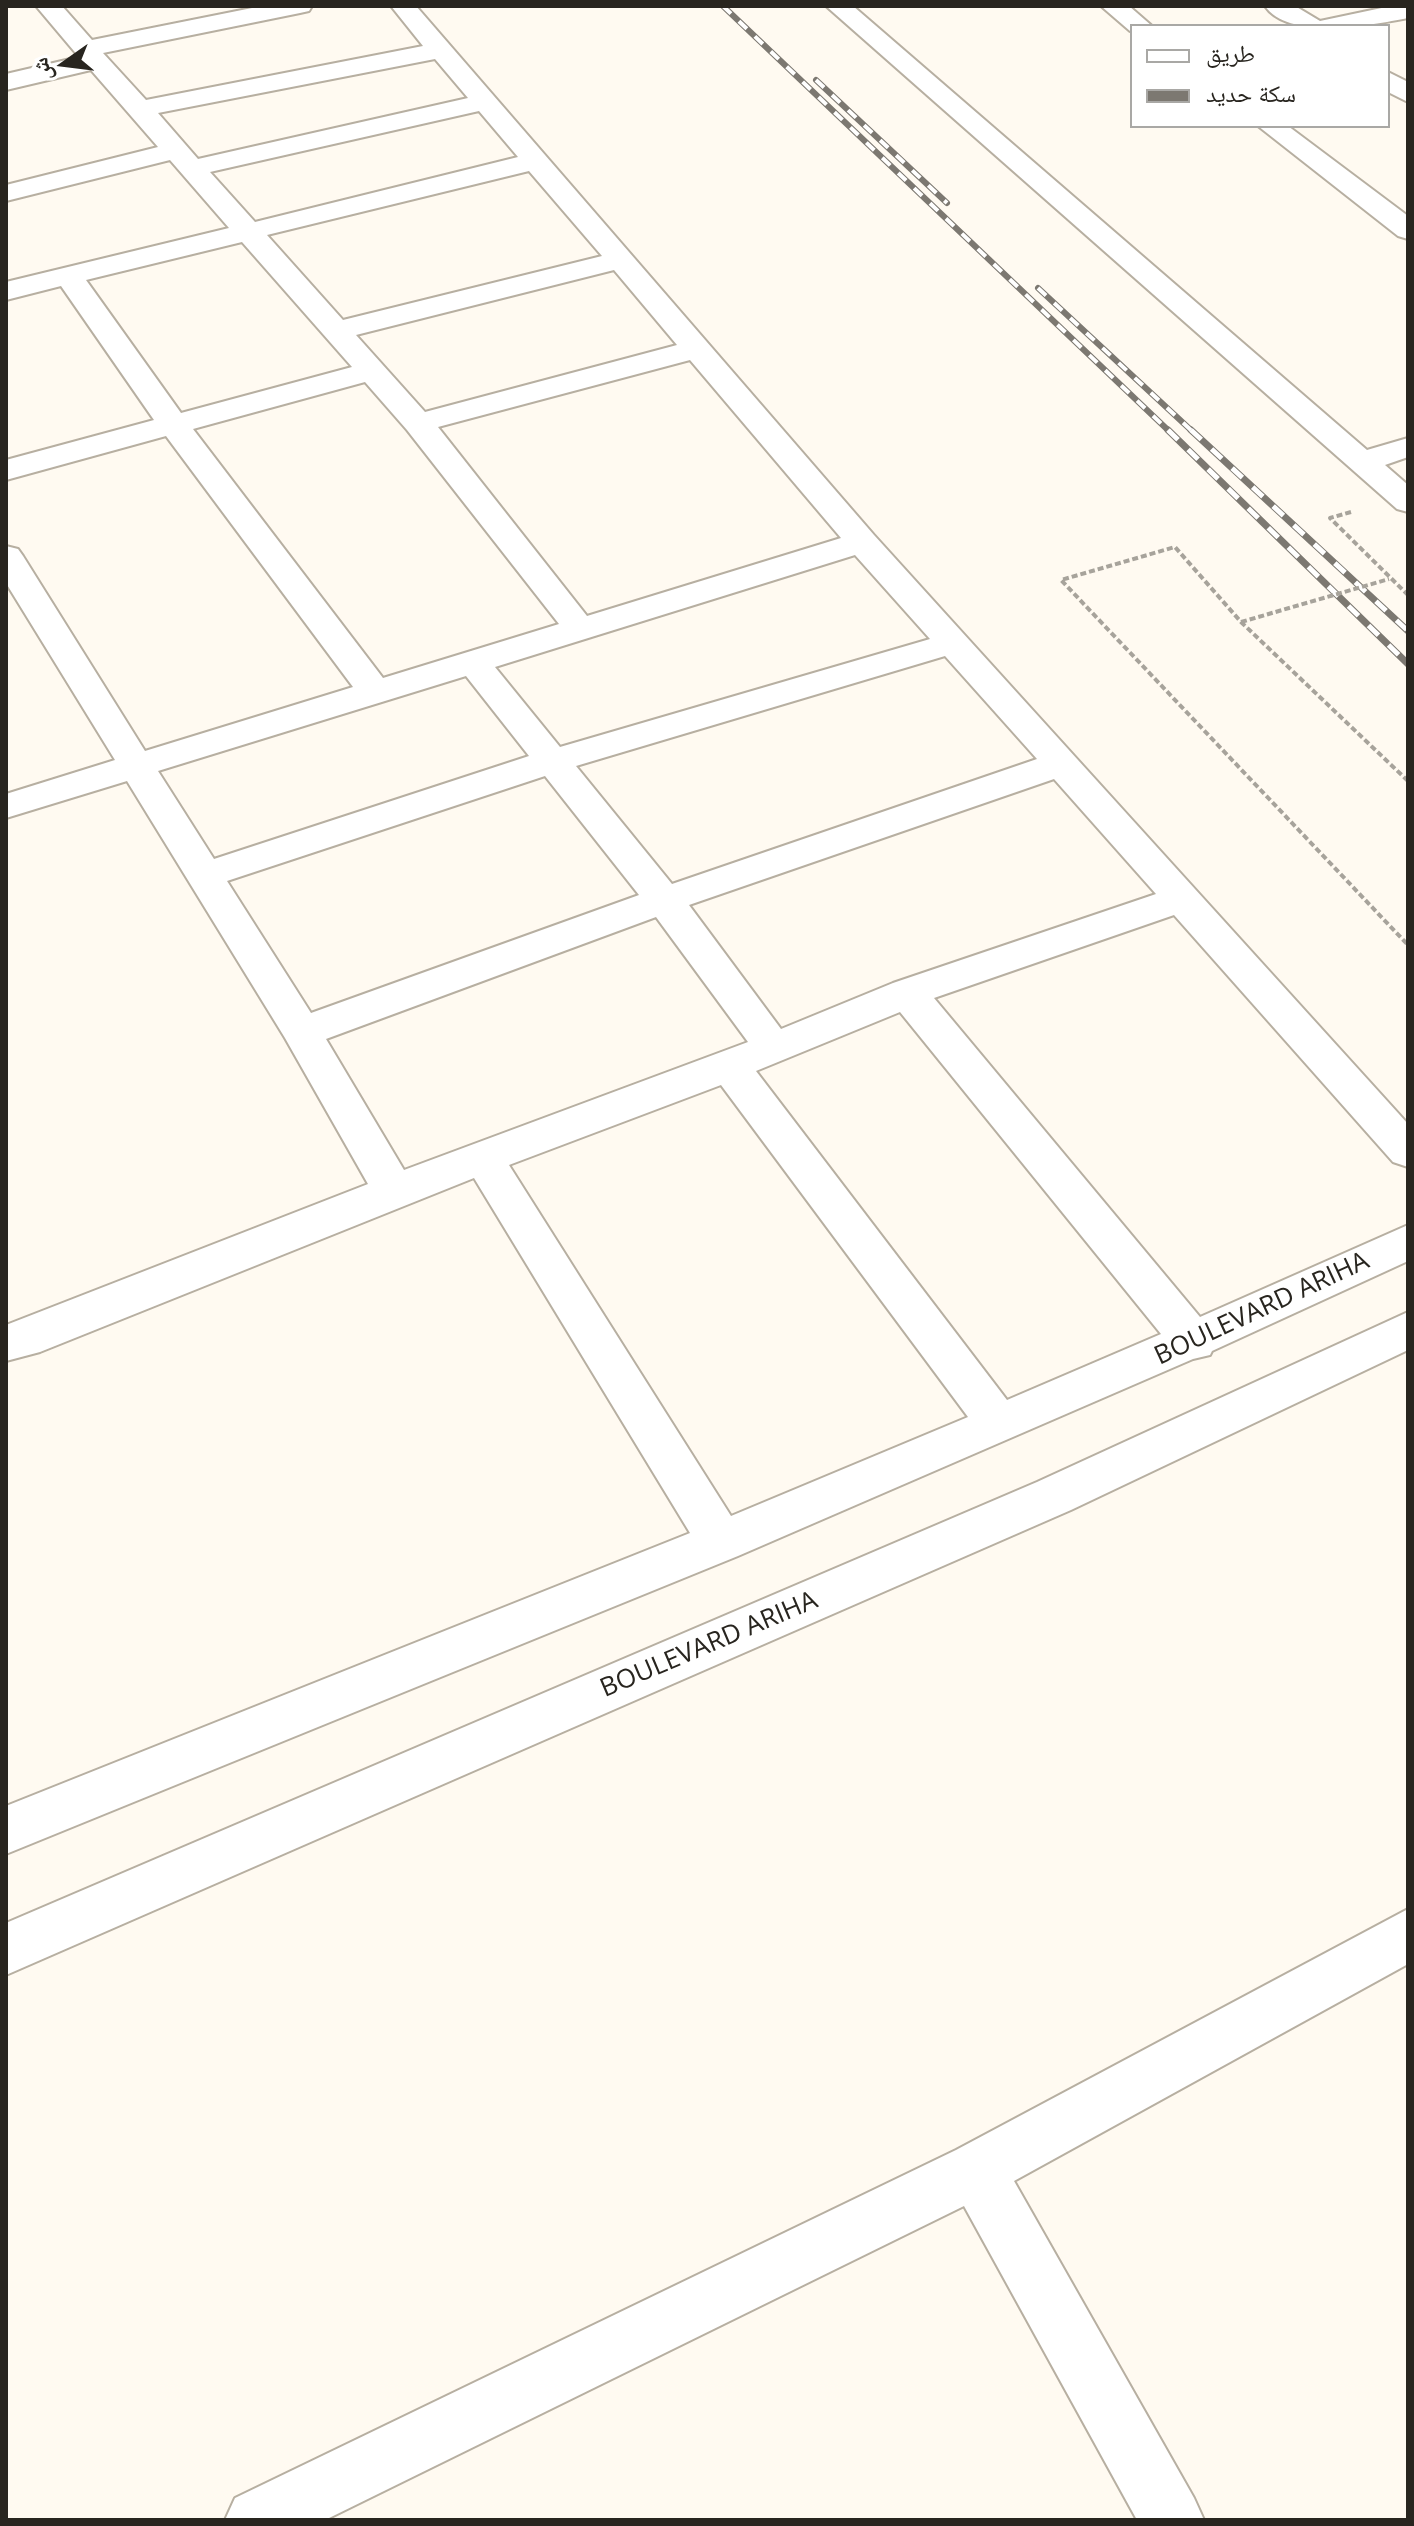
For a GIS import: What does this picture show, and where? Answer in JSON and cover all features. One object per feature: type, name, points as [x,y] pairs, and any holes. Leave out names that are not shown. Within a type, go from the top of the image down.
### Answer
[{"type":"street","points":[[48,6],[418,423],[580,629]]},
{"type":"street","points":[[6,82],[92,55],[300,6]]},
{"type":"street","points":[[403,6],[862,542],[1408,1151]]},
{"type":"street","points":[[838,6],[1408,502]]},
{"type":"street","points":[[1113,6],[1136,24]]},
{"type":"street","points":[[1277,6],[1308,24]]},
{"type":"street","points":[[1340,24],[1408,10]]},
{"type":"street","points":[[139,109],[441,50]]},
{"type":"street","points":[[6,193],[485,102]]},
{"type":"street","points":[[1274,128],[1408,230]]},
{"type":"street","points":[[6,291],[536,161]]},
{"type":"street","points":[[335,331],[620,260]]},
{"type":"street","points":[[68,275],[174,426],[376,693]]},
{"type":"street","points":[[418,423],[696,349]]},
{"type":"street","points":[[6,470],[372,371]]},
{"type":"street","points":[[1363,462],[1408,447]]},
{"type":"street","points":[[6,806],[862,542]]},
{"type":"street","points":[[6,556],[302,1032],[394,1191]]},
{"type":"street","points":[[205,875],[552,761],[952,643]]},
{"type":"street","points":[[473,662],[664,900],[773,1047]]},
{"type":"street","points":[[302,1032],[664,900],[1060,764]]},
{"type":"street","points":[[6,1343],[24,1339],[394,1191],[729,1066],[907,993],[1181,899]]},
{"type":"street","points":[[907,993],[1194,1342]]},
{"type":"street","points":[[729,1066],[999,1424]]},
{"type":"street","points":[[484,1159],[721,1542]]},
{"type":"street","name":"BOULEVARD ARIHA","points":[[6,1830],[721,1542],[1194,1342],[1408,1242]]},
{"type":"street","name":"BOULEVARD ARIHA","points":[[6,1949],[1054,1496],[1408,1330]]},
{"type":"street","points":[[257,2520],[976,2170],[1408,1935]]},
{"type":"street","points":[[976,2170],[1172,2520]]},
{"type":"path","points":[[1330,518],[1408,595]]},
{"type":"path","points":[[1408,781],[1241,622],[1175,547],[1061,580],[1408,945]]},
{"type":"path","points":[[1241,622],[1389,579]]},
{"type":"railway","points":[[723,6],[1170,432]]},
{"type":"railway","points":[[816,80],[947,203]]},
{"type":"railway","points":[[1038,288],[1193,432]]},
{"type":"railway","points":[[1168,430],[1408,664]]},
{"type":"railway","points":[[1191,430],[1408,631]]}]
